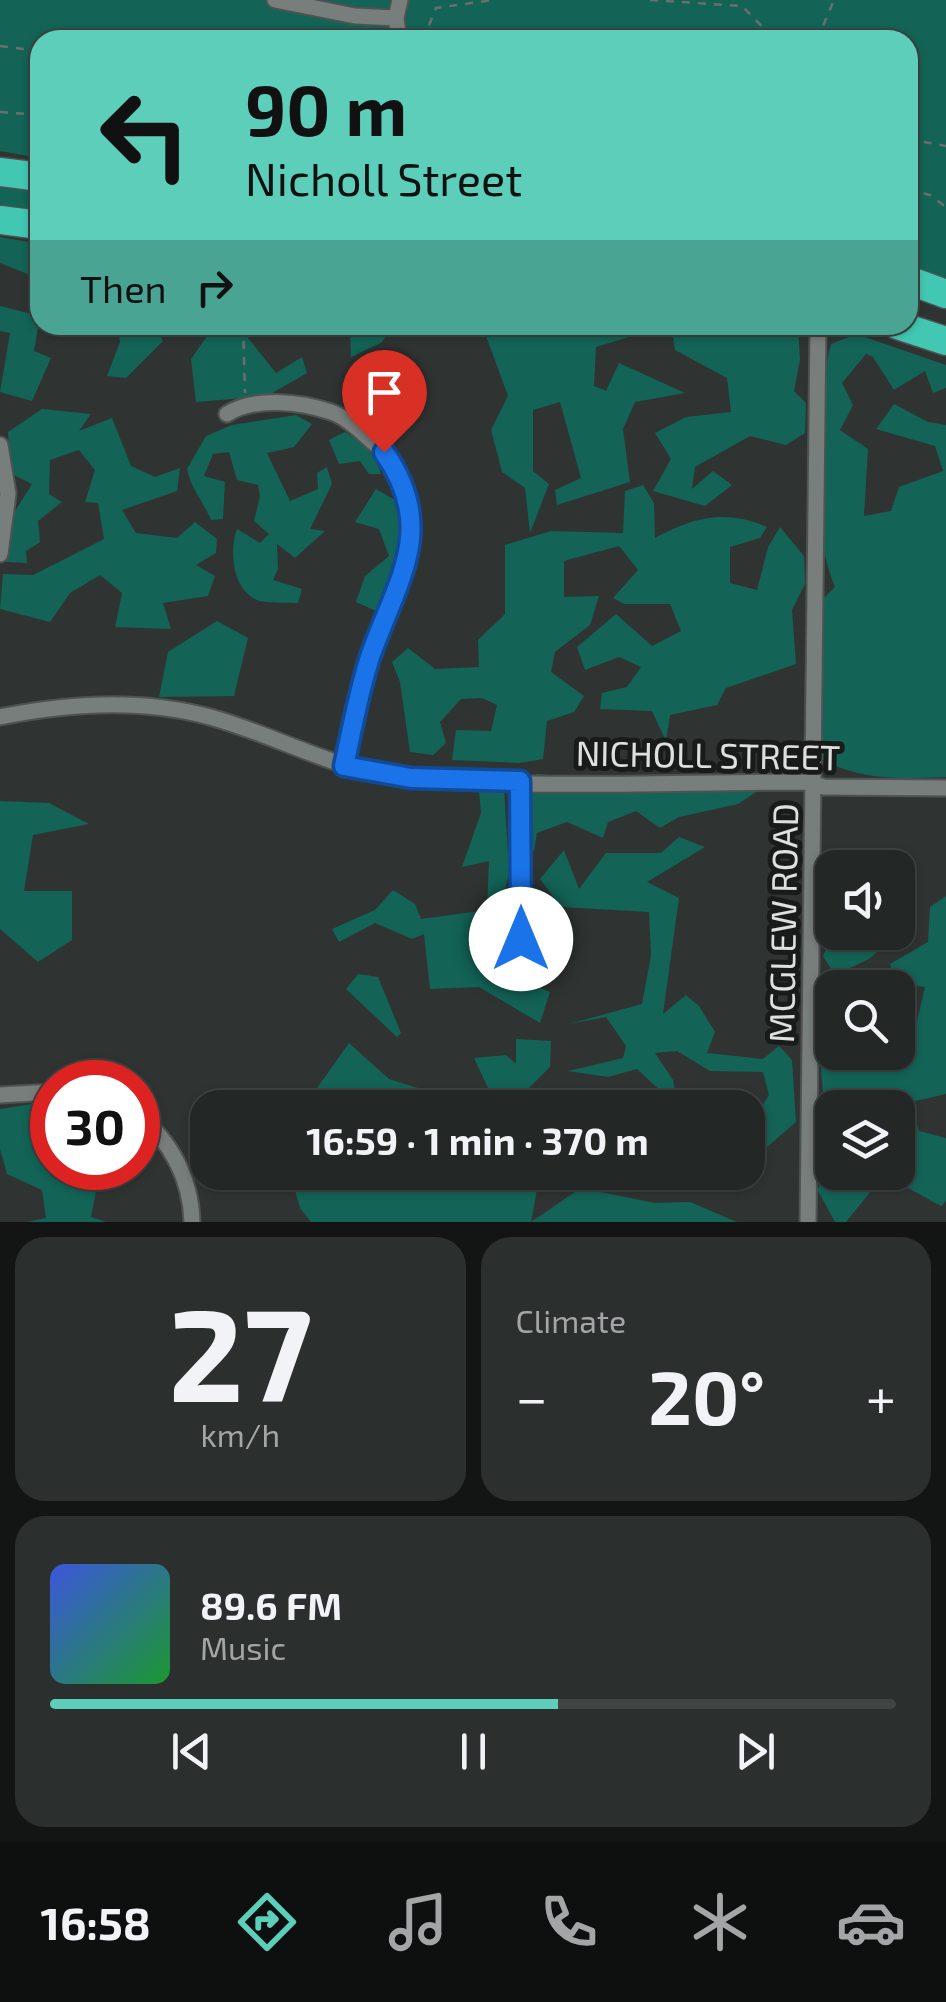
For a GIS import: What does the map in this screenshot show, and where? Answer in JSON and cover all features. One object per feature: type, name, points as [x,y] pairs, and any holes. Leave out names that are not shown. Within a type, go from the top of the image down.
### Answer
[{"type":"highway","points":[[0,172],[30,176]]},
{"type":"highway","points":[[0,220],[30,224]]},
{"type":"highway","points":[[918,284],[946,294]]},
{"type":"highway","points":[[918,332],[946,342]]},
{"type":"street","points":[[275,0],[355,16],[396,18]]},
{"type":"street","points":[[398,30],[400,0]]},
{"type":"street","name":"MCGLEW ROAD","points":[[808,1222],[818,335]]},
{"type":"street","points":[[227,414],[245,404],[295,404],[342,416],[384,452],[409,494],[411,547],[370,658],[344,766]]},
{"type":"street","points":[[0,444],[8,494],[0,554]]},
{"type":"street","name":"NICHOLL STREET","points":[[0,717],[81,704],[164,707],[210,717],[344,766],[411,778],[946,788]]},
{"type":"street","points":[[514,954],[521,939],[520,781]]},
{"type":"street","points":[[0,1096],[30,1094]]},
{"type":"street","points":[[160,1137],[168,1144],[182,1174],[192,1222]]},
{"type":"path","points":[[427,30],[436,8],[493,0]]},
{"type":"path","points":[[650,0],[742,6],[765,30]]},
{"type":"path","points":[[821,30],[834,0]]},
{"type":"path","points":[[0,46],[30,50]]},
{"type":"path","points":[[0,112],[30,114]]},
{"type":"path","points":[[918,142],[946,146]]},
{"type":"path","points":[[918,192],[930,195],[946,207]]},
{"type":"path","points":[[243,335],[245,404]]},
{"type":"green space","points":[[0,0],[946,0],[946,280],[918,269],[918,30],[30,30],[30,156],[0,151]]},
{"type":"green space","points":[[0,182],[30,186],[30,213],[0,209]]},
{"type":"green space","points":[[0,237],[30,242],[30,275],[0,263]]},
{"type":"green space","points":[[0,306],[30,314],[30,335],[37,335],[34,351],[51,358],[32,401],[0,392],[10,333],[0,331]]},
{"type":"green space","points":[[119,335],[160,335],[163,341],[126,378],[107,376]]},
{"type":"green space","points":[[208,335],[250,335],[248,338],[276,373],[302,357],[307,373],[267,396],[196,402],[191,359]]},
{"type":"green space","points":[[350,335],[387,335],[381,343],[351,357]]},
{"type":"green space","points":[[486,335],[631,335],[596,347],[594,386],[606,391],[619,363],[685,393],[635,402],[623,429],[630,482],[557,505],[555,490],[581,478],[560,402],[533,410],[533,471],[549,484],[530,533],[525,488],[502,472],[491,430],[508,396]]},
{"type":"green space","points":[[662,335],[799,335],[800,360],[794,391],[806,403],[805,433],[786,445],[750,436],[695,467],[692,489],[713,471],[732,485],[705,506],[653,491],[671,459],[655,433],[686,417],[731,412],[727,378],[675,350],[673,337]]},
{"type":"green space","points":[[859,335],[946,365],[946,388],[933,393],[925,371],[894,390],[873,357],[866,354],[842,383],[853,405],[840,430],[868,449],[864,516],[891,511],[899,487],[943,471],[935,446],[876,429],[894,404],[928,422],[946,425],[946,777],[867,775],[821,759],[819,603],[835,587],[821,531],[816,467],[821,401],[831,344]]},
{"type":"green space","points":[[42,409],[91,414],[79,431],[112,418],[131,466],[155,477],[180,468],[177,491],[122,510],[136,533],[177,538],[195,522],[217,539],[216,553],[196,565],[215,576],[208,596],[163,603],[171,629],[115,627],[122,593],[100,575],[70,593],[50,622],[0,609],[3,574],[33,575],[104,539],[98,503],[85,502],[95,470],[79,450],[50,460],[49,494],[62,502],[38,521],[40,542],[26,551],[27,563],[6,562],[10,519],[32,484],[10,473],[8,432]]},
{"type":"green space","points":[[296,415],[312,424],[294,447],[267,453],[290,501],[318,489],[317,473],[327,467],[332,484],[310,529],[325,531],[295,558],[277,544],[278,569],[273,580],[302,589],[298,603],[261,601],[242,587],[233,558],[237,529],[260,543],[269,534],[254,521],[260,496],[258,485],[237,480],[229,452],[213,454],[204,476],[225,482],[223,519],[211,520],[187,469],[206,436],[232,425]]},
{"type":"green space","points":[[345,432],[374,452],[381,474],[369,474],[360,461],[339,464],[329,440]]},
{"type":"green space","points":[[643,485],[654,503],[655,538],[710,518],[737,518],[767,527],[760,538],[730,547],[730,583],[757,590],[768,547],[780,527],[804,556],[805,584],[792,610],[796,664],[726,688],[717,705],[670,715],[666,741],[652,711],[600,709],[602,693],[627,687],[641,667],[619,657],[585,670],[577,647],[616,614],[652,646],[681,631],[670,604],[624,604],[613,598],[638,570],[619,546],[564,561],[564,597],[599,596],[590,625],[555,652],[551,672],[584,696],[574,712],[547,721],[543,759],[519,763],[452,760],[456,730],[491,731],[497,705],[482,698],[461,699],[440,722],[446,743],[433,755],[410,752],[400,682],[392,662],[408,648],[435,669],[479,667],[478,640],[505,614],[505,545],[551,531],[623,533],[625,491]]},
{"type":"green space","points":[[376,489],[397,501],[408,549],[378,612],[356,602],[365,576],[389,556],[379,529],[355,522]]},
{"type":"green space","points":[[217,621],[248,638],[234,696],[159,697],[168,652]]},
{"type":"green space","points":[[536,774],[649,781],[774,780],[738,804],[679,817],[660,828],[636,811],[608,822],[603,838],[567,822],[537,833],[534,851],[518,848],[512,817]]},
{"type":"green space","points":[[504,786],[509,873],[488,965],[550,992],[540,1023],[479,987],[430,989],[424,934],[412,939],[375,923],[339,942],[332,929],[375,910],[393,890],[415,904],[421,919],[487,910],[489,861],[462,867],[481,813],[479,792]]},
{"type":"green space","points":[[0,801],[49,803],[89,824],[33,835],[24,891],[72,891],[72,940],[38,962],[0,929]]},
{"type":"green space","points":[[679,837],[705,847],[647,882],[679,898],[663,1014],[686,995],[699,1006],[715,1032],[707,1053],[763,1059],[779,1046],[792,1060],[796,1122],[766,1148],[765,1101],[769,1095],[763,1072],[710,1071],[677,1051],[655,1053],[673,1080],[675,1090],[660,1090],[637,1069],[608,1077],[568,1071],[623,1058],[626,1046],[606,1017],[569,1024],[642,1004],[651,955],[649,912],[561,907],[540,879],[564,850],[579,889],[606,853],[661,853]]},
{"type":"green space","points":[[946,896],[946,1094],[915,1101],[915,1090],[823,1090],[821,1070],[915,1070],[915,1026],[925,987],[915,986],[915,970],[892,970],[890,964],[928,942],[930,907]]},
{"type":"green space","points":[[826,950],[879,950],[846,970],[832,970],[823,956]]},
{"type":"green space","points":[[358,974],[378,977],[401,1033],[397,1037],[346,989]]},
{"type":"green space","points":[[516,1039],[551,1041],[550,1067],[527,1090],[489,1090],[474,1058],[506,1055],[516,1064]]},
{"type":"green space","points":[[349,1043],[389,1079],[424,1090],[261,1090],[317,1088]]},
{"type":"green space","points":[[30,1104],[30,1185],[7,1174],[0,1149],[0,1109]]},
{"type":"green space","points":[[915,1116],[919,1131],[946,1138],[946,1201],[941,1206],[912,1190],[915,1190]]},
{"type":"green space","points":[[42,1190],[94,1190],[91,1217],[106,1222],[27,1222],[46,1218]]},
{"type":"green space","points":[[295,1190],[537,1190],[531,1222],[311,1222],[300,1208]]},
{"type":"green space","points":[[578,1190],[591,1190],[655,1203],[690,1202],[737,1222],[531,1222]]},
{"type":"green space","points":[[818,1190],[872,1190],[846,1222],[835,1222]]},
{"type":"route","points":[[384,452],[409,494],[411,547],[370,658],[344,766],[411,778],[520,781],[521,939]]}]
